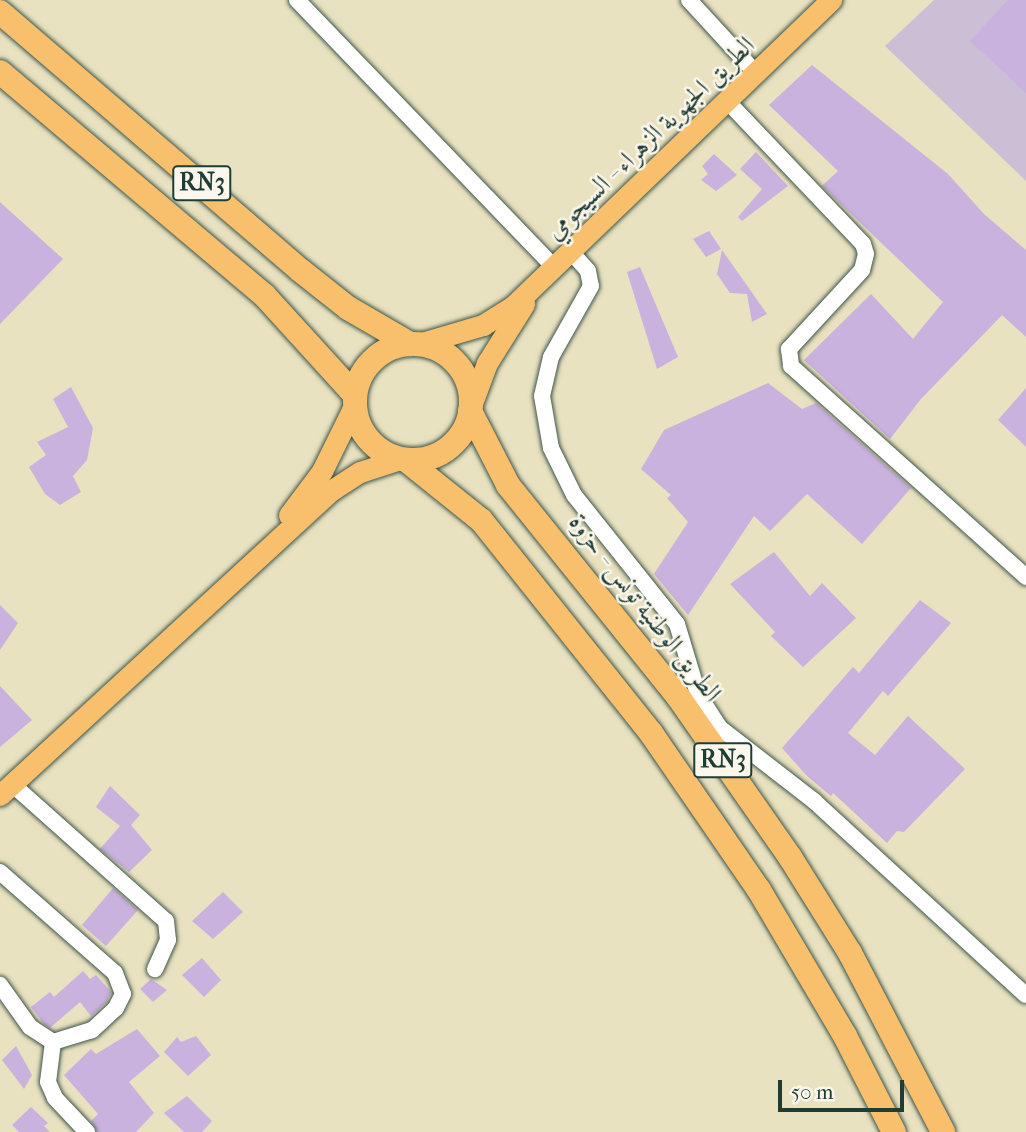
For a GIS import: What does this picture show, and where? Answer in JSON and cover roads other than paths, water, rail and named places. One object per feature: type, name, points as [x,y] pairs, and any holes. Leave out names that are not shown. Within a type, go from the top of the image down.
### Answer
[{"type":"highway","name":"RN3","points":[[0,12],[300,270],[348,308],[414,344],[451,358],[466,380],[470,409]]},
{"type":"highway","name":"RN3","points":[[0,72],[264,295],[354,400],[368,440],[403,460],[481,520],[650,733],[759,890],[894,1132]]},
{"type":"highway","points":[[354,400],[361,375],[373,359],[414,344]]},
{"type":"highway","points":[[403,460],[432,456],[454,443],[470,409]]},
{"type":"highway","name":"الطريق الوطنية تونس - حزوة","points":[[470,409],[508,485],[679,698],[784,848],[850,953],[943,1132]]},
{"type":"main road","name":"الطريق الجهوية الزهراء - السيجومي","points":[[414,344],[483,324],[538,285],[831,0]]},
{"type":"main road","name":"الطريق الجهوية الزهراء - السيجومي","points":[[470,409],[487,363],[538,285]]},
{"type":"main road","points":[[262,550],[322,471],[354,400]]},
{"type":"main road","points":[[6,789],[262,550],[347,479],[403,460]]},
{"type":"street","points":[[297,0],[556,269]]},
{"type":"street","points":[[688,0],[756,73]]},
{"type":"street","points":[[727,101],[863,244],[862,270],[789,349],[790,366],[1026,577]]},
{"type":"street","points":[[572,253],[588,271],[591,286],[551,356],[542,396],[551,448],[574,495],[677,624],[698,694],[720,728],[814,801],[1026,995]]},
{"type":"street","points":[[6,789],[166,921],[168,940],[155,969]]},
{"type":"street","points":[[0,872],[82,943],[120,982],[123,994],[106,1020],[69,1040],[53,1042],[30,1027],[0,985]]},
{"type":"street","points":[[53,1042],[48,1082],[55,1098],[88,1132]]}]
